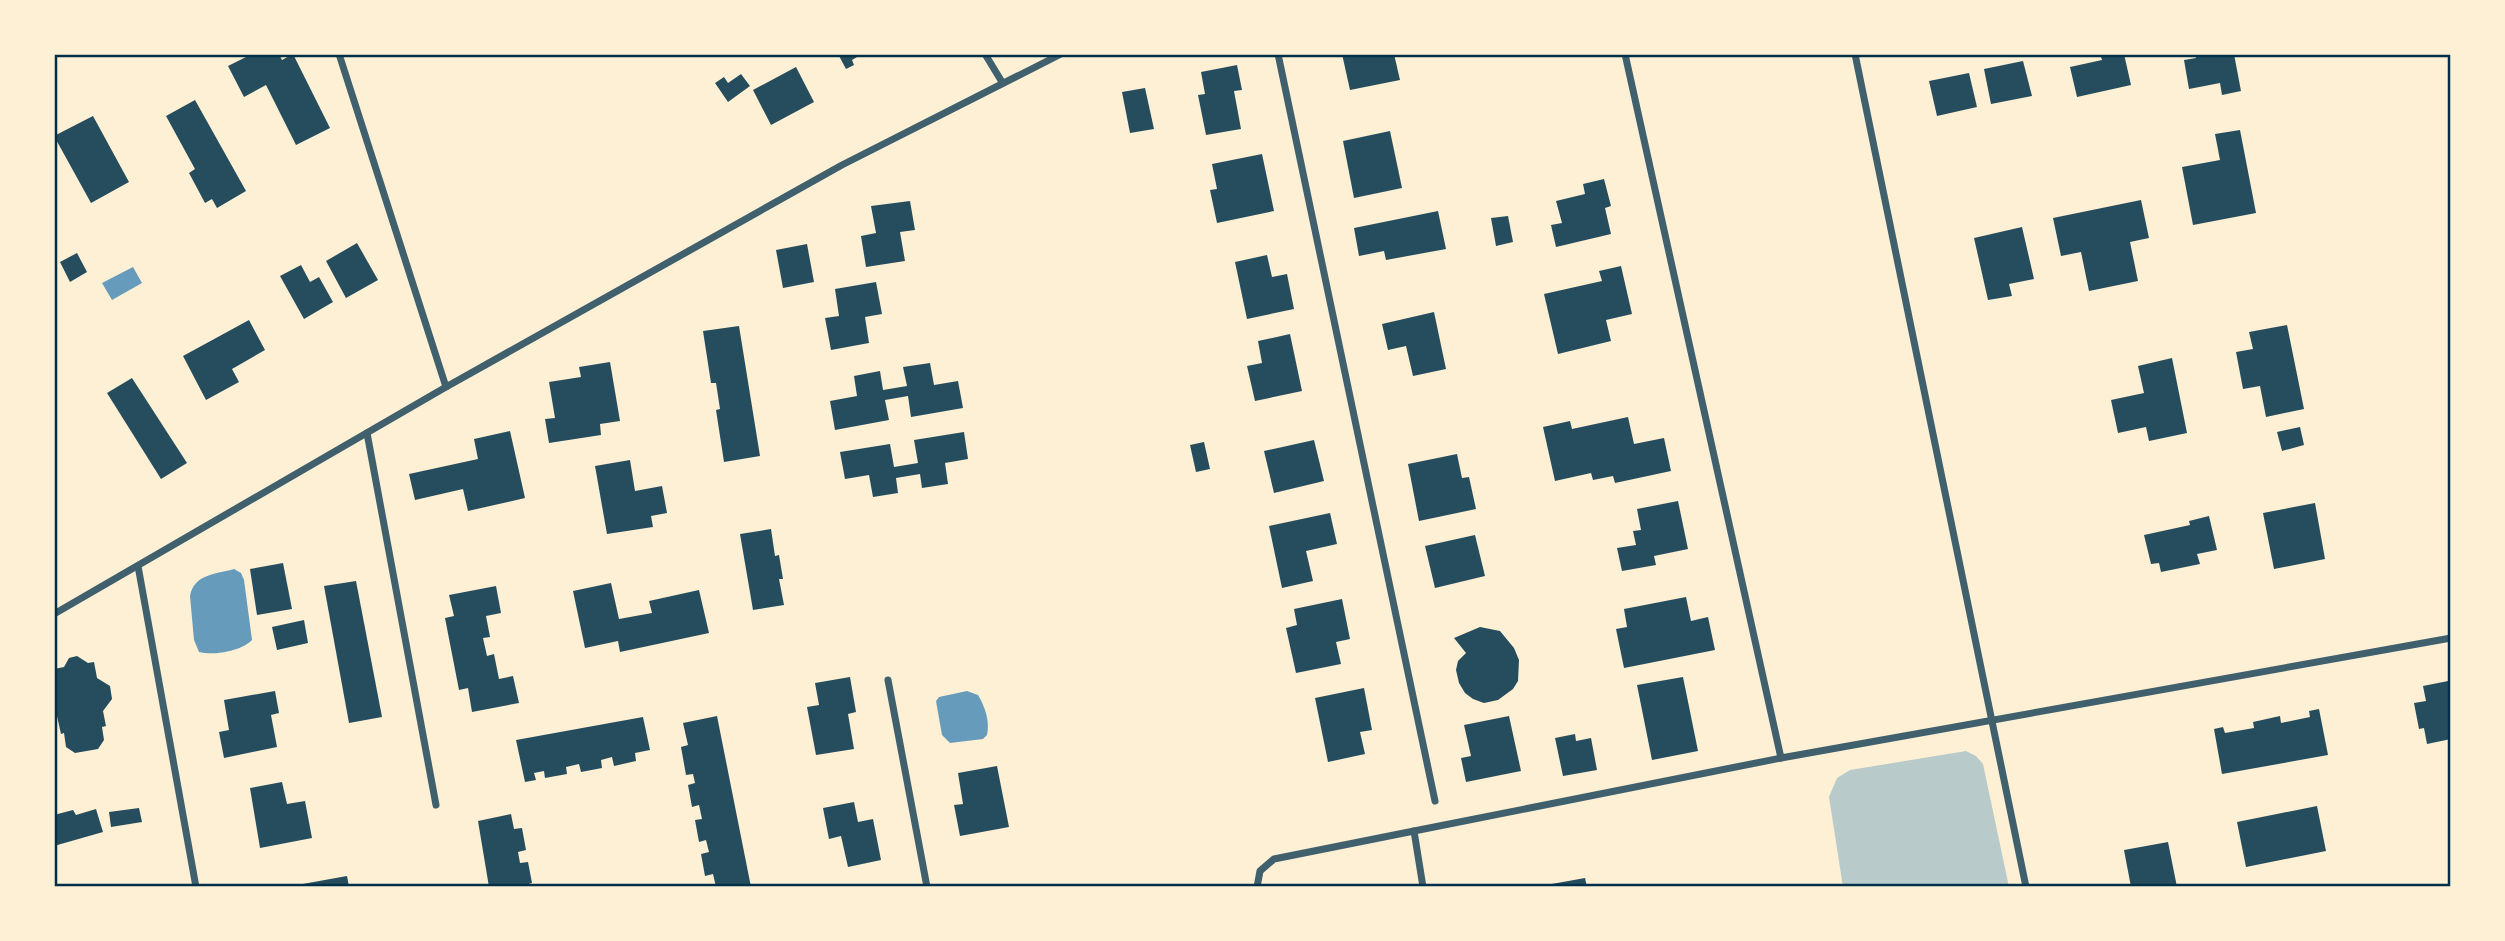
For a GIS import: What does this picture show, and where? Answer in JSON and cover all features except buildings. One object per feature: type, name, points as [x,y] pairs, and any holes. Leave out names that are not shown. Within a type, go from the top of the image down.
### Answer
[{"type":"street","points":[[339,54],[446,387]]},
{"type":"street","points":[[985,54],[1002,82]]},
{"type":"street","points":[[54,614],[446,387],[842,165],[1061,54]]},
{"type":"street","points":[[1278,54],[1435,801]]},
{"type":"street","points":[[1625,54],[1781,758]]},
{"type":"street","points":[[1855,54],[2026,887]]},
{"type":"street","points":[[366,433],[436,805]]},
{"type":"street","points":[[138,566],[196,887]]},
{"type":"street","points":[[1257,887],[1260,871],[1275,859],[1781,758],[2451,638]]},
{"type":"street","points":[[888,680],[927,887]]},
{"type":"street","points":[[1414,831],[1423,887]]},
{"type":"shaded area","points":[[1966,751],[1976,756],[1983,764],[2009,887],[1843,887],[1829,797],[1837,778],[1850,770]]},
{"type":"water","points":[[133,267],[142,283],[112,300],[102,283]]},
{"type":"water","points":[[234,569],[241,573],[244,580],[252,640],[227,652],[199,652],[194,640],[190,596],[192,589],[207,576]]},
{"type":"water","points":[[967,691],[978,695],[983,704],[987,735],[983,739],[950,743],[942,735],[936,701],[939,697]]}]
